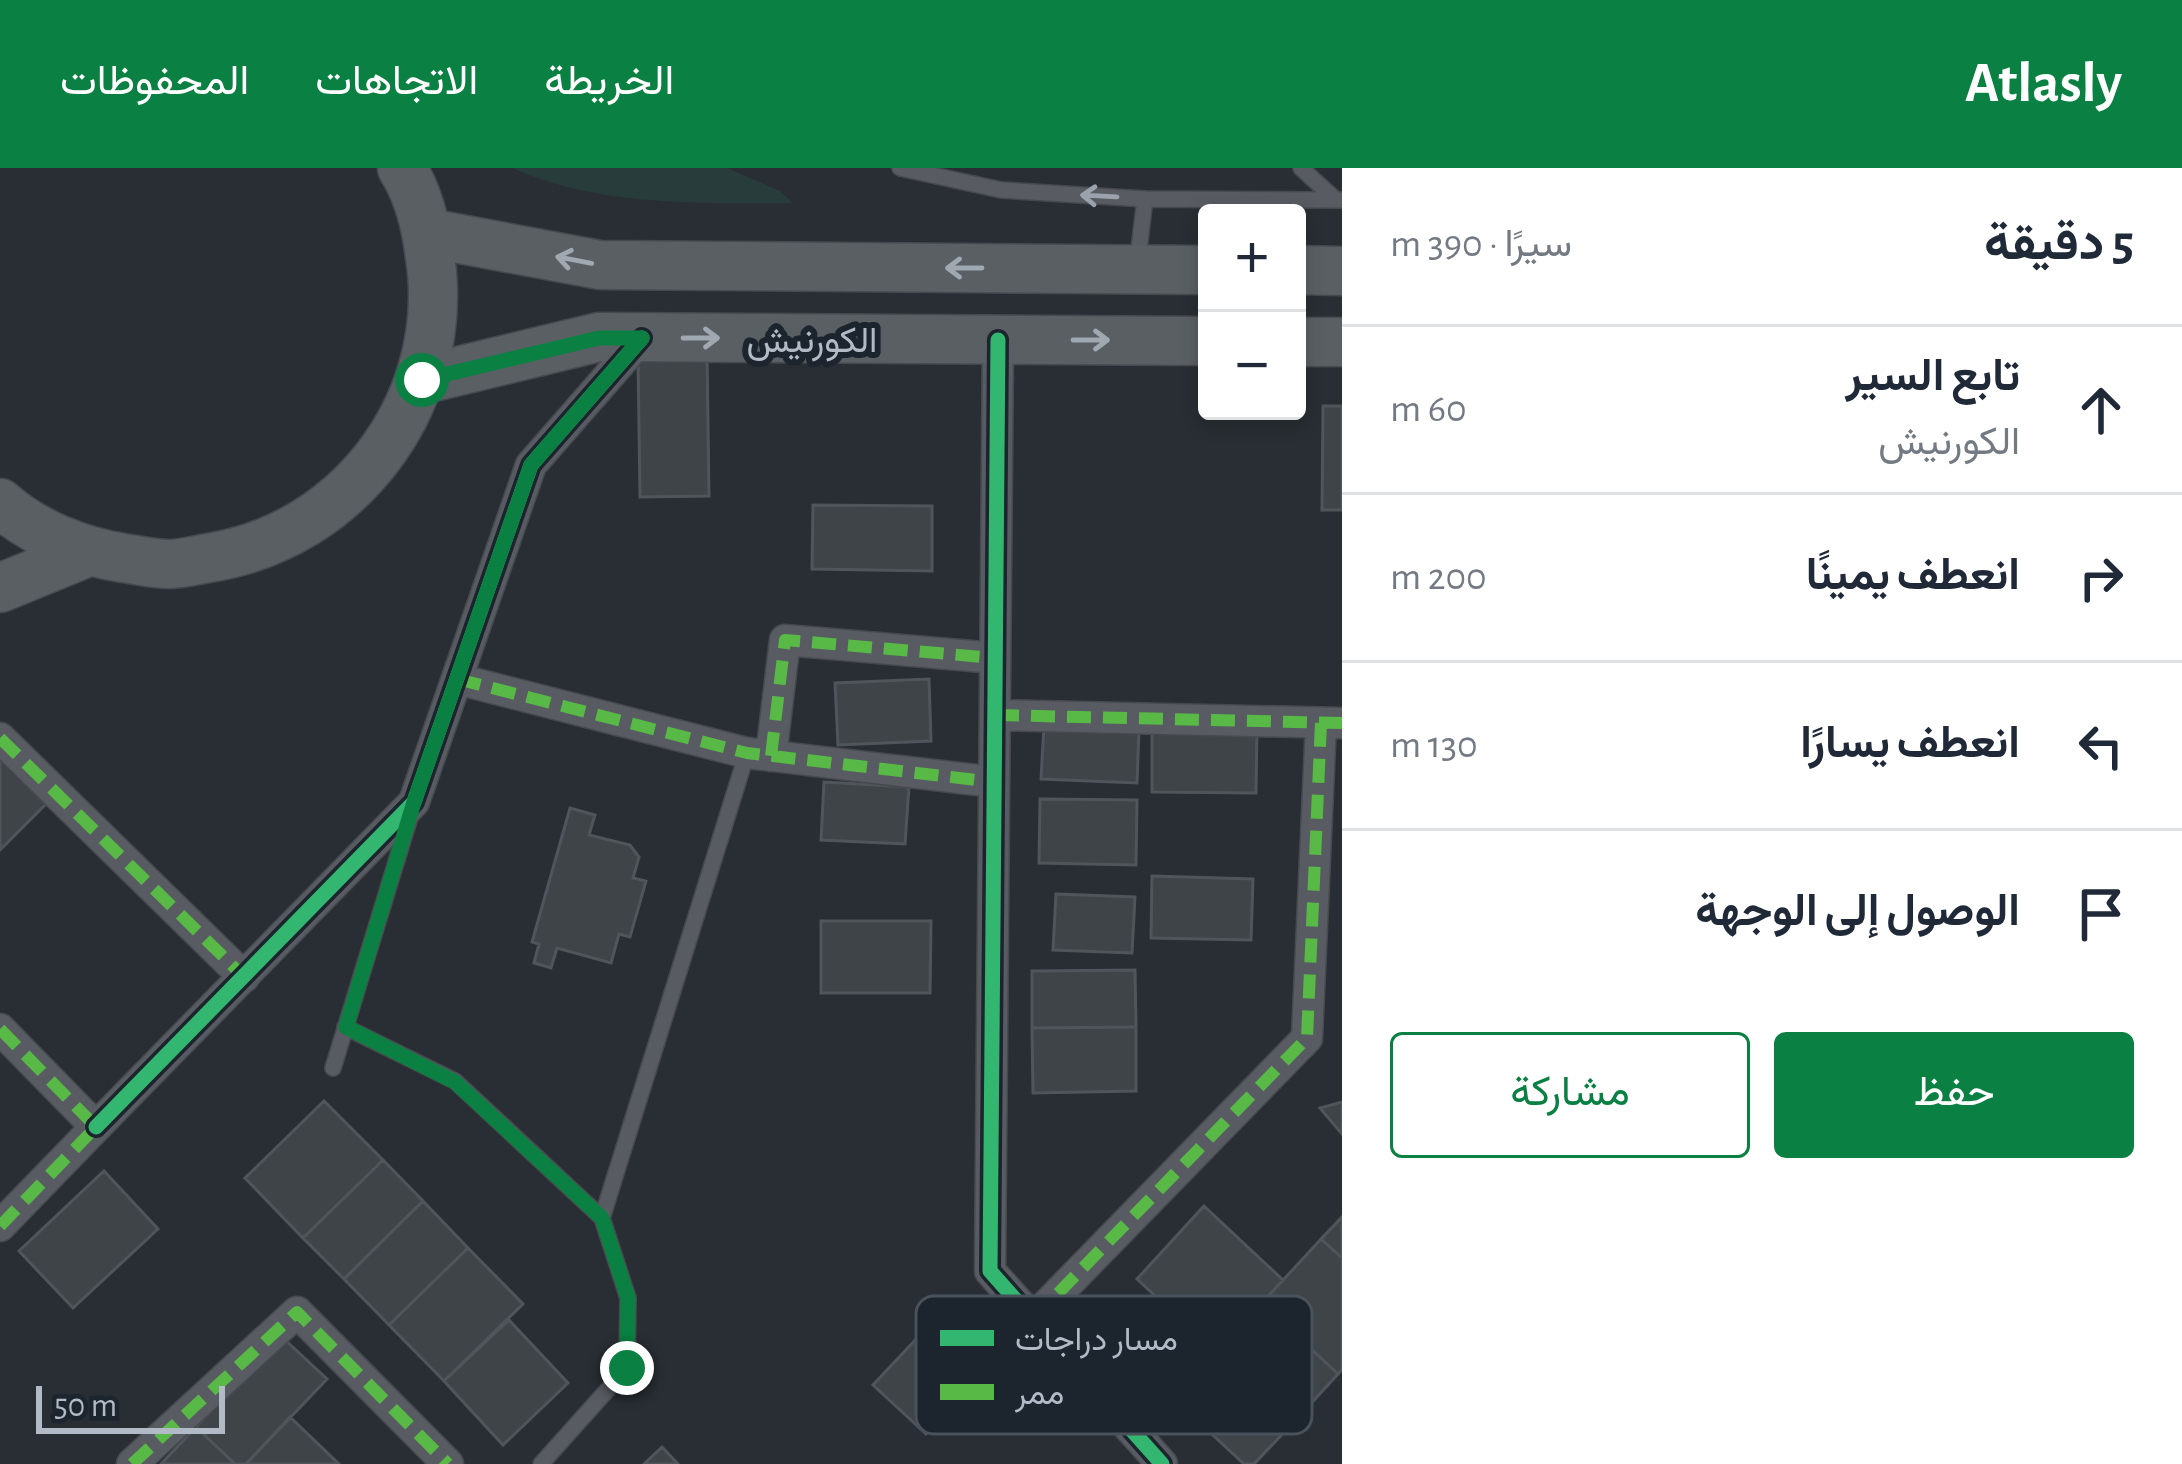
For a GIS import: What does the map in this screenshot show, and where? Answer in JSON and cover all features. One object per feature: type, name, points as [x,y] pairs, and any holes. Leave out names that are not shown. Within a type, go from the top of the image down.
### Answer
[{"type":"main road","points":[[0,503],[18,519],[88,552],[170,564],[251,550],[325,512],[383,454],[422,380],[435,307],[428,233],[402,168]]},
{"type":"main road","name":"الكورنيش","points":[[428,233],[601,265],[1198,270]]},
{"type":"main road","points":[[1306,270],[1342,271]]},
{"type":"main road","name":"الكورنيش","points":[[422,380],[599,338],[1198,341]]},
{"type":"main road","points":[[1306,342],[1342,342]]},
{"type":"main road","points":[[0,588],[88,552]]},
{"type":"street","points":[[0,1226],[414,802],[531,465],[642,338]]},
{"type":"street","points":[[998,340],[990,1270],[1013,1296]]},
{"type":"street","points":[[759,754],[785,640],[995,658]]},
{"type":"street","points":[[457,679],[759,754],[994,782]]},
{"type":"street","points":[[995,715],[1331,723],[1307,1038],[1055,1296]]},
{"type":"street","points":[[0,738],[244,977]]},
{"type":"street","points":[[0,1029],[96,1127]]},
{"type":"street","points":[[132,1464],[297,1312],[448,1464]]},
{"type":"street","points":[[1135,1434],[1162,1464]]},
{"type":"lane","points":[[900,168],[1000,190],[1145,199],[1339,200]]},
{"type":"lane","points":[[1301,168],[1339,200]]},
{"type":"lane","points":[[1136,269],[1145,199]]},
{"type":"lane","points":[[602,1218],[759,754]]},
{"type":"lane","points":[[333,1069],[414,802]]},
{"type":"lane","points":[[346,1027],[455,1082],[602,1218],[628,1298],[627,1368],[541,1464]]},
{"type":"shaded area","points":[[512,168],[727,168],[780,191],[793,203],[615,196],[545,181]]},
{"type":"building","points":[[707,354],[709,496],[640,497],[638,356]]},
{"type":"building","points":[[1323,406],[1342,406],[1342,510],[1322,510]]},
{"type":"building","points":[[813,505],[932,506],[932,571],[812,569]]},
{"type":"building","points":[[929,679],[931,741],[838,745],[835,683]]},
{"type":"building","points":[[1044,725],[1139,729],[1137,783],[1041,779]]},
{"type":"building","points":[[1152,728],[1257,728],[1256,793],[1152,792]]},
{"type":"building","points":[[0,758],[46,804],[0,850]]},
{"type":"building","points":[[824,782],[909,787],[905,844],[821,840]]},
{"type":"building","points":[[1040,799],[1137,800],[1136,865],[1039,863]]},
{"type":"building","points":[[570,808],[595,815],[589,835],[630,845],[639,857],[633,878],[646,881],[630,937],[619,934],[611,963],[557,948],[551,968],[534,963],[539,944],[532,942]]},
{"type":"building","points":[[1152,876],[1253,879],[1251,940],[1151,938]]},
{"type":"building","points":[[1056,894],[1135,897],[1132,953],[1053,950]]},
{"type":"building","points":[[821,921],[931,921],[930,993],[821,993]]},
{"type":"building","points":[[1135,970],[1136,1027],[1032,1028],[1032,971]]},
{"type":"building","points":[[1136,1027],[1136,1091],[1033,1093],[1032,1028]]},
{"type":"building","points":[[324,1101],[383,1160],[303,1238],[245,1178]]},
{"type":"building","points":[[1342,1102],[1342,1134],[1320,1108]]},
{"type":"building","points":[[383,1160],[423,1201],[344,1279],[303,1238]]},
{"type":"building","points":[[104,1171],[158,1229],[73,1308],[19,1251]]},
{"type":"building","points":[[423,1201],[468,1248],[389,1325],[344,1279]]},
{"type":"building","points":[[1204,1206],[1283,1280],[1268,1296],[1155,1296],[1137,1279]]},
{"type":"building","points":[[1342,1217],[1342,1258],[1321,1239]]},
{"type":"building","points":[[1321,1239],[1342,1258],[1342,1370],[1338,1374],[1312,1350],[1312,1296],[1268,1296]]},
{"type":"building","points":[[468,1248],[523,1304],[444,1381],[389,1325]]},
{"type":"building","points":[[509,1320],[568,1383],[503,1445],[444,1381]]},
{"type":"building","points":[[282,1337],[327,1379],[246,1464],[235,1464],[196,1427]]},
{"type":"building","points":[[916,1339],[916,1425],[873,1385]]},
{"type":"building","points":[[1312,1350],[1338,1374],[1312,1402]]},
{"type":"building","points":[[290,1417],[339,1464],[246,1464]]},
{"type":"building","points":[[196,1427],[235,1464],[161,1464]]},
{"type":"building","points":[[1212,1434],[1282,1434],[1254,1464],[1244,1464]]},
{"type":"building","points":[[662,1447],[678,1464],[644,1464]]},
{"type":"marked path","points":[[771,756],[785,640],[995,658]]},
{"type":"marked path","points":[[457,679],[747,753],[994,782]]},
{"type":"marked path","points":[[995,715],[1342,723]]},
{"type":"marked path","points":[[1055,1296],[1307,1038],[1321,723]]},
{"type":"marked path","points":[[0,738],[244,977]]},
{"type":"marked path","points":[[0,1029],[96,1127],[0,1226]]},
{"type":"marked path","points":[[132,1464],[297,1312],[448,1464]]},
{"type":"cycle path","points":[[96,1127],[414,802],[531,465],[642,338]]},
{"type":"cycle path","points":[[998,340],[990,1271],[1012,1296]]},
{"type":"cycle path","points":[[1135,1434],[1162,1464]]},
{"type":"route","points":[[422,380],[599,338],[642,338],[531,465],[414,802],[346,1027],[455,1082],[602,1218],[628,1298],[627,1368]]}]
